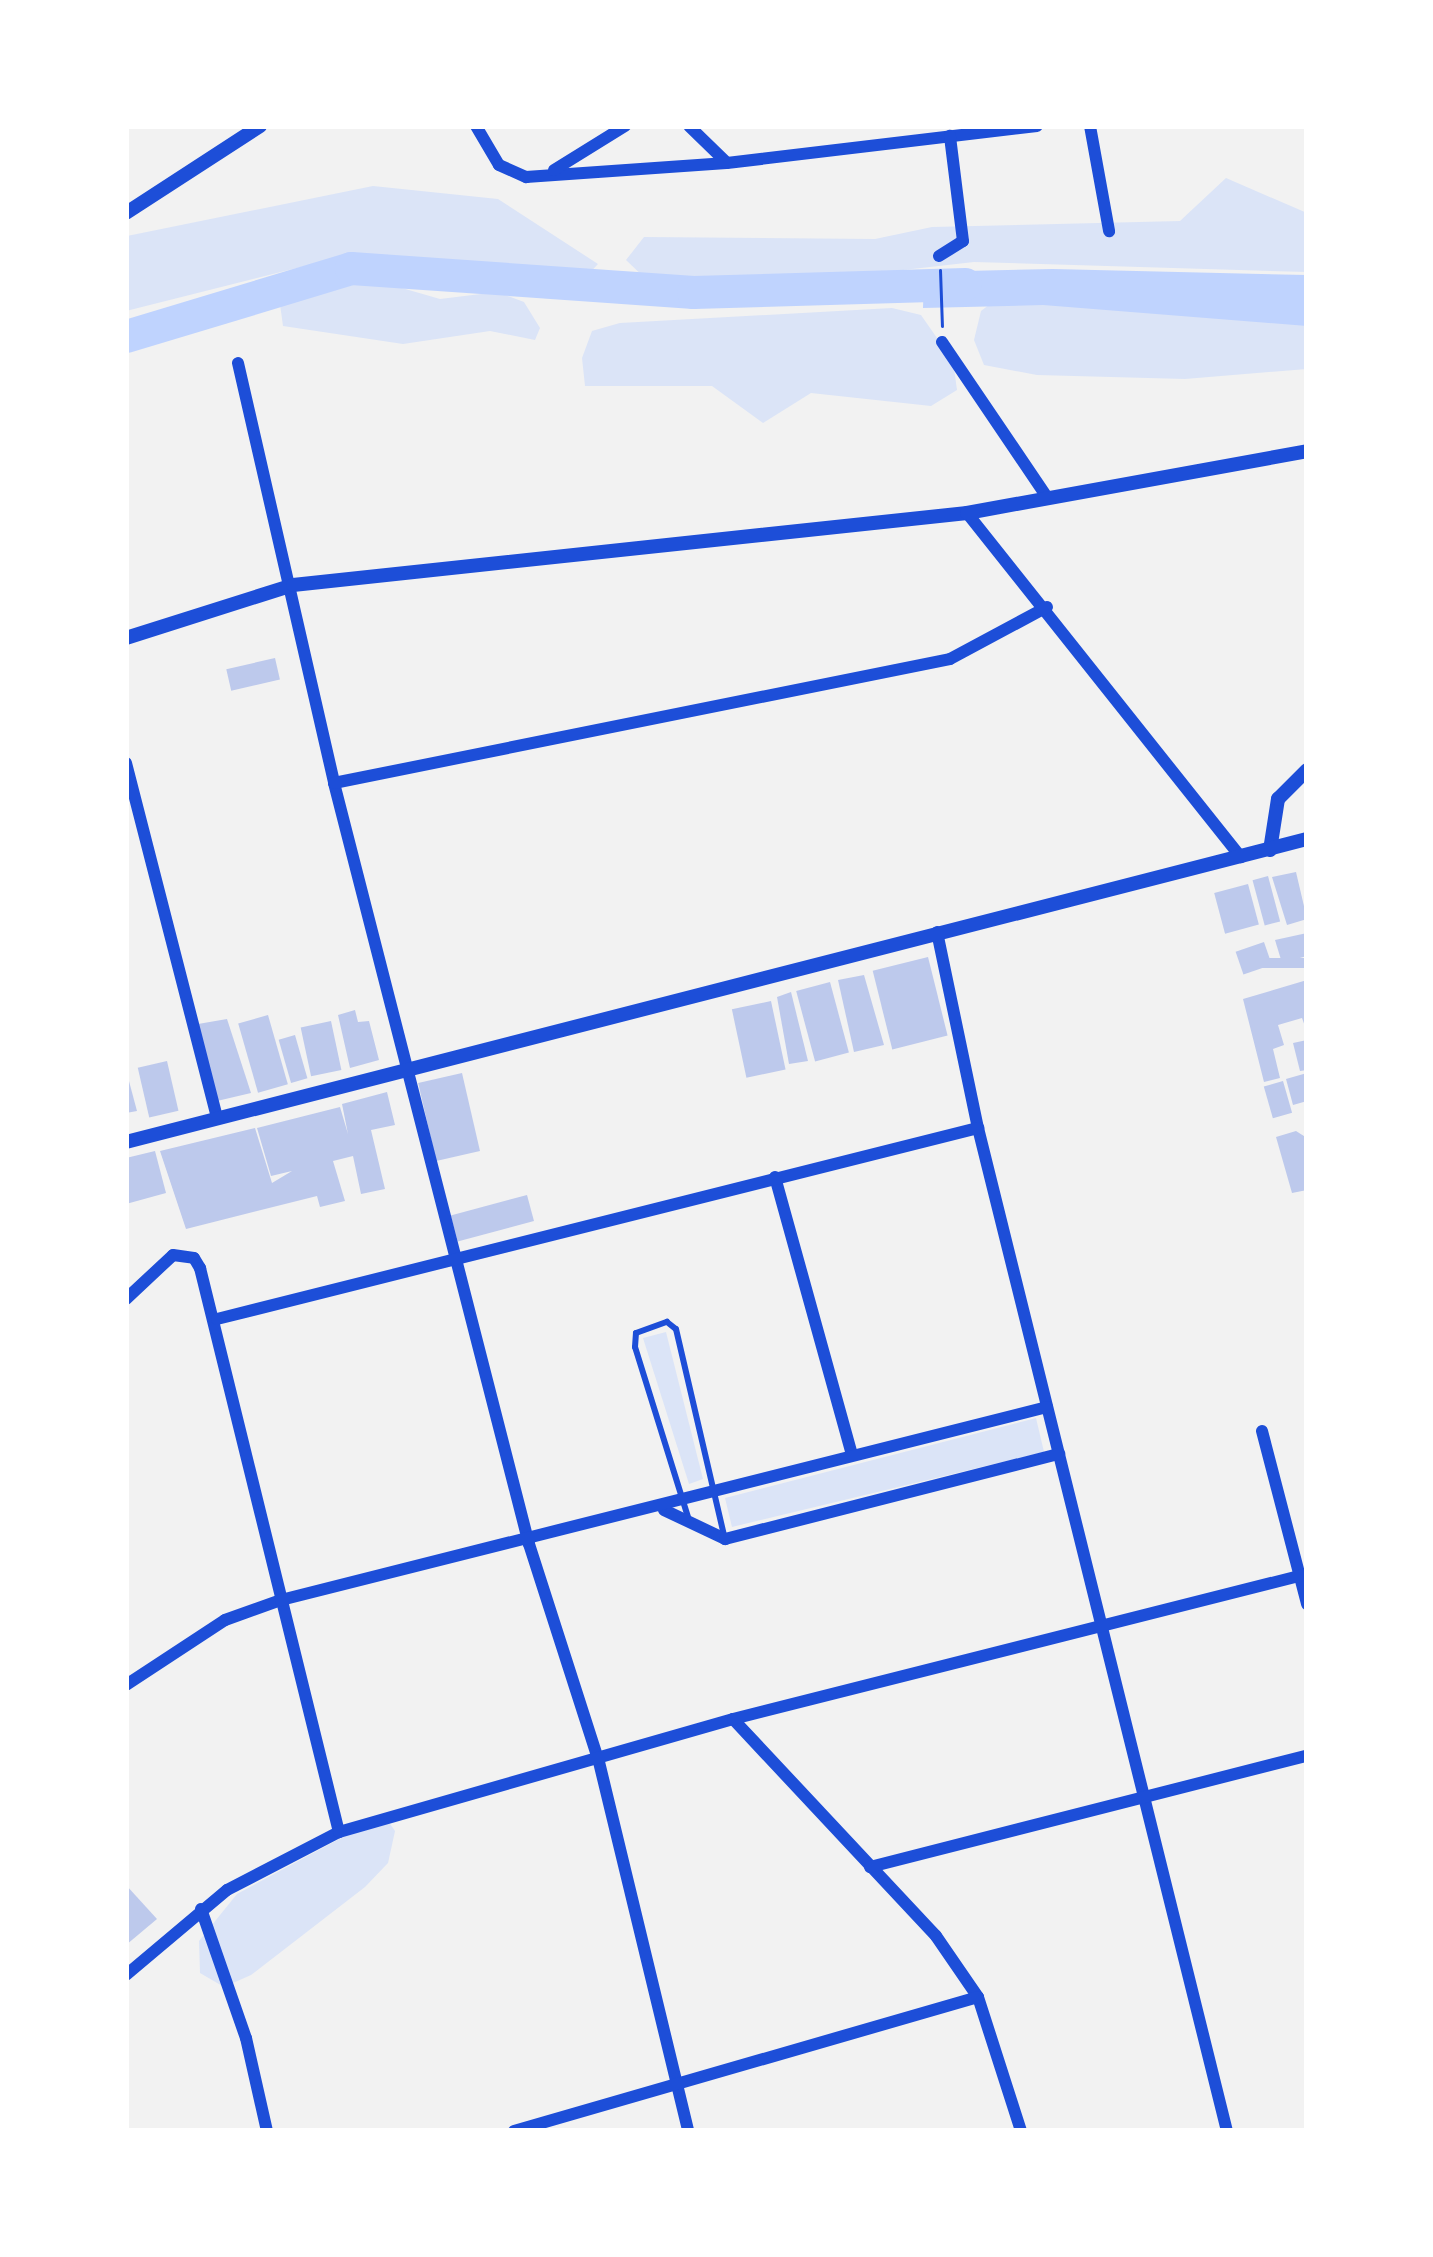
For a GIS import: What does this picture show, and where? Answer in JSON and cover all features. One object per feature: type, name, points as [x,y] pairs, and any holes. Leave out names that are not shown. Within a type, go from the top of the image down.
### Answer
[{"type":"street","points":[[126,213],[260,126]]},
{"type":"street","points":[[476,126],[500,165],[526,177],[727,164],[1037,126]]},
{"type":"street","points":[[549,173],[625,126]]},
{"type":"street","points":[[689,126],[727,164]]},
{"type":"street","points":[[1090,126],[1109,231]]},
{"type":"street","points":[[940,256],[963,241],[950,136]]},
{"type":"street","points":[[942,341],[1047,497]]},
{"type":"street","points":[[238,363],[293,585],[334,783],[530,1544],[599,1762],[688,2131]]},
{"type":"street","points":[[126,638],[293,585],[967,513],[1307,451]]},
{"type":"street","points":[[967,513],[1047,607],[1241,857]]},
{"type":"street","points":[[334,783],[950,659],[1047,607]]},
{"type":"street","points":[[126,763],[217,1117]]},
{"type":"street","points":[[1270,850],[1278,799],[1307,770]]},
{"type":"street","points":[[126,1142],[409,1064],[1307,839]]},
{"type":"street","points":[[937,932],[978,1128],[1106,1624],[1227,2131]]},
{"type":"street","points":[[217,1319],[978,1128]]},
{"type":"street","points":[[775,1177],[852,1455]]},
{"type":"street","points":[[126,1299],[173,1255],[194,1258],[200,1268],[217,1319],[339,1832]]},
{"type":"street","points":[[126,1685],[225,1620],[281,1600],[530,1544],[1047,1407]]},
{"type":"street","points":[[1262,1431],[1304,1575],[1307,1604]]},
{"type":"street","points":[[664,1510],[691,1529],[725,1539],[1059,1454]]},
{"type":"street","points":[[126,1976],[201,1909],[271,1863],[339,1832],[599,1762],[734,1719],[1304,1575]]},
{"type":"street","points":[[734,1719],[936,1936],[978,1997],[1021,2131]]},
{"type":"street","points":[[870,1867],[1307,1756]]},
{"type":"street","points":[[201,1909],[246,2038],[267,2131]]},
{"type":"street","points":[[514,2131],[978,1997]]},
{"type":"lane","points":[[691,1529],[634,1347],[636,1333],[668,1322],[676,1329],[725,1539]]},
{"type":"path","points":[[940,256],[942,341]]},
{"type":"shaded area","points":[[1226,178],[1307,213],[1307,272],[974,262],[708,292],[650,283],[626,260],[644,237],[875,239],[932,227],[1180,221]]},
{"type":"shaded area","points":[[373,186],[498,199],[598,264],[578,285],[341,257],[126,311],[127,236]]},
{"type":"shaded area","points":[[357,275],[440,299],[497,292],[524,302],[540,328],[535,340],[490,331],[403,344],[283,326],[279,297],[300,276]]},
{"type":"shaded area","points":[[1004,293],[1307,319],[1307,369],[1185,379],[1037,375],[984,365],[974,340],[981,311]]},
{"type":"shaded area","points":[[892,308],[921,315],[953,361],[957,390],[931,406],[811,393],[763,423],[712,386],[585,386],[582,358],[592,331],[620,323]]},
{"type":"shaded area","points":[[666,1332],[703,1479],[689,1484],[643,1338]]},
{"type":"shaded area","points":[[1036,1418],[1044,1452],[732,1527],[725,1498]]},
{"type":"shaded area","points":[[384,1815],[395,1831],[388,1863],[365,1887],[251,1975],[224,1987],[200,1973],[199,1941],[237,1894]]},
{"type":"water","points":[[1053,269],[1307,275],[1307,326],[1043,305],[923,308],[924,272]]},
{"type":"building","points":[[275,658],[280,679],[231,691],[226,669]]},
{"type":"building","points":[[1296,872],[1307,919],[1287,925],[1272,877]]},
{"type":"building","points":[[1268,876],[1280,921],[1265,926],[1253,880]]},
{"type":"building","points":[[1248,884],[1259,925],[1225,934],[1214,893]]},
{"type":"building","points":[[1307,933],[1307,956],[1282,963],[1275,940]]},
{"type":"building","points":[[1264,942],[1272,965],[1243,974],[1236,952]]},
{"type":"building","points":[[928,957],[948,1036],[892,1049],[873,971]]},
{"type":"building","points":[[1255,958],[1307,958],[1307,968],[1255,968]]},
{"type":"building","points":[[864,975],[884,1045],[854,1052],[838,980]]},
{"type":"building","points":[[1307,980],[1307,1032],[1302,1018],[1278,1025],[1284,1045],[1273,1049],[1280,1078],[1264,1082],[1243,999]]},
{"type":"building","points":[[830,982],[849,1053],[815,1062],[796,991]]},
{"type":"building","points":[[791,992],[808,1061],[789,1064],[777,997]]},
{"type":"building","points":[[771,1001],[786,1069],[746,1078],[732,1009]]},
{"type":"building","points":[[355,1010],[358,1022],[369,1021],[379,1060],[350,1068],[338,1015]]},
{"type":"building","points":[[268,1015],[288,1084],[258,1093],[238,1024]]},
{"type":"building","points":[[227,1019],[251,1093],[217,1101],[198,1024]]},
{"type":"building","points":[[331,1021],[341,1070],[311,1076],[301,1027]]},
{"type":"building","points":[[295,1035],[307,1078],[291,1083],[279,1040]]},
{"type":"building","points":[[1307,1040],[1307,1070],[1300,1071],[1293,1043]]},
{"type":"building","points":[[167,1061],[178,1111],[149,1117],[138,1068]]},
{"type":"building","points":[[126,1070],[137,1111],[126,1113]]},
{"type":"building","points":[[462,1073],[480,1151],[436,1161],[418,1083]]},
{"type":"building","points":[[1307,1073],[1307,1101],[1293,1105],[1286,1079]]},
{"type":"building","points":[[1283,1081],[1292,1113],[1273,1118],[1264,1087]]},
{"type":"building","points":[[387,1092],[395,1125],[371,1130],[385,1189],[361,1194],[353,1156],[333,1161],[345,1201],[320,1207],[317,1196],[186,1229],[160,1151],[255,1128],[272,1183],[292,1171],[271,1176],[257,1128],[340,1107],[348,1134],[342,1104]]},
{"type":"building","points":[[1296,1131],[1307,1138],[1307,1190],[1292,1193],[1276,1137]]},
{"type":"building","points":[[155,1151],[166,1193],[126,1204],[126,1158]]},
{"type":"building","points":[[527,1195],[534,1221],[458,1242],[451,1215]]},
{"type":"building","points":[[126,1885],[157,1919],[126,1945]]},
{"type":"waterway","points":[[126,336],[351,268],[693,292],[965,284]]}]
